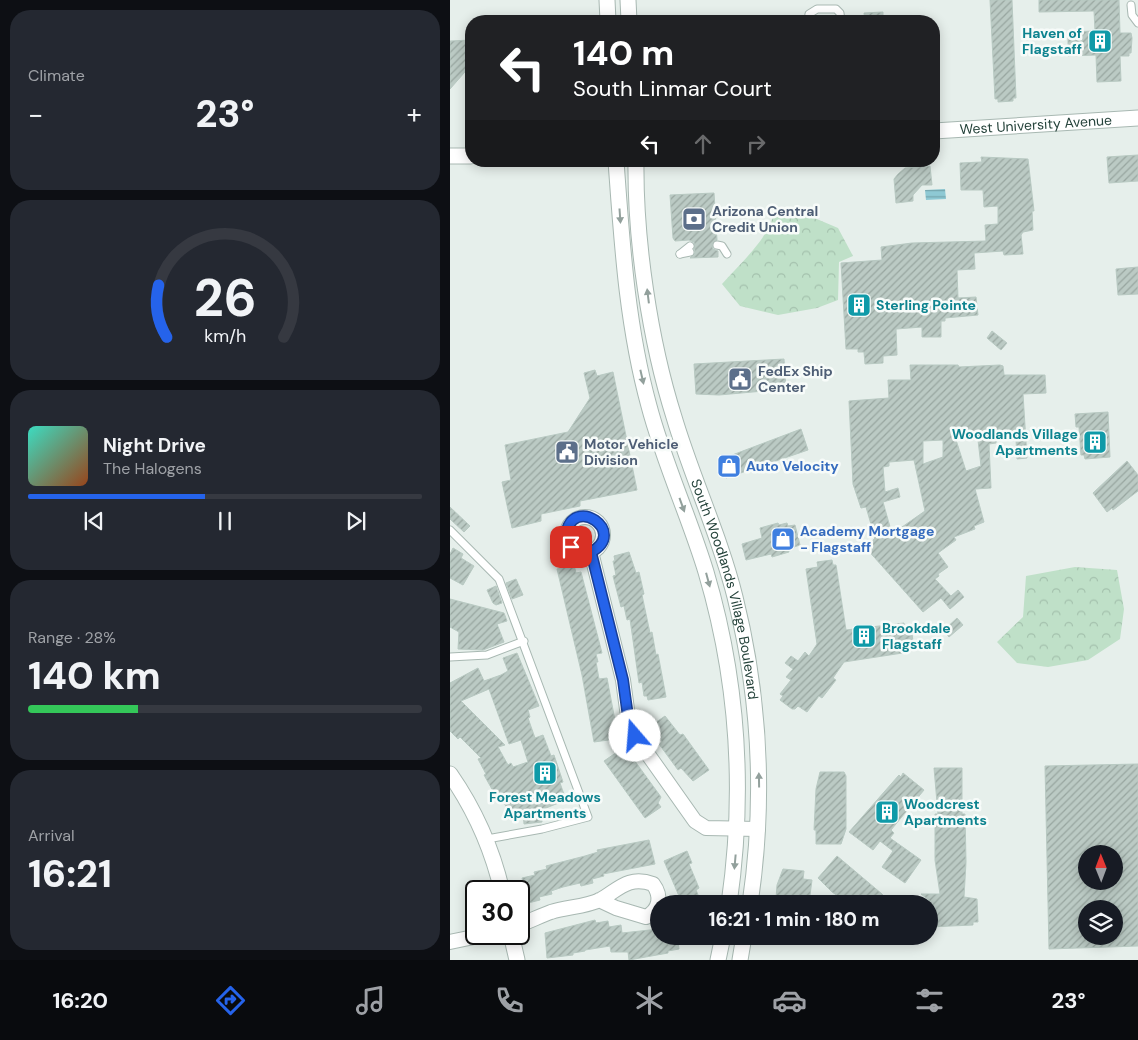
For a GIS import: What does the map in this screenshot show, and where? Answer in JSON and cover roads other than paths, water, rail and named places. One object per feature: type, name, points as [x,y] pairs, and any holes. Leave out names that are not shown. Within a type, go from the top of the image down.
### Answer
[{"type":"street","points":[[607,0],[608,15]]},
{"type":"street","points":[[628,0],[629,15]]},
{"type":"street","name":"West University Avenue","points":[[940,130],[1138,118]]},
{"type":"street","points":[[450,156],[465,156]]},
{"type":"street","name":"South Woodlands Village Boulevard","points":[[616,167],[624,270],[640,371],[657,434],[705,571],[724,649],[731,688],[736,740],[737,829],[730,895]]},
{"type":"street","name":"South Woodlands Village Boulevard","points":[[636,167],[640,229],[655,344],[673,415],[730,580],[746,647],[758,753],[758,829],[751,895]]},
{"type":"street","points":[[591,552],[623,680],[629,724],[635,736],[694,821],[706,828],[758,829]]},
{"type":"street","points":[[450,774],[470,805],[486,838],[499,880]]},
{"type":"street","points":[[530,921],[551,912],[600,900]]},
{"type":"street","points":[[450,942],[465,939]]},
{"type":"street","points":[[514,945],[517,960]]},
{"type":"street","points":[[718,960],[721,945]]},
{"type":"street","points":[[740,960],[742,945]]},
{"type":"lane","points":[[1131,5],[1132,15],[1138,23]]},
{"type":"lane","points":[[809,15],[825,8],[836,8],[840,15]]},
{"type":"lane","points":[[450,530],[499,578],[588,817],[542,829],[486,838]]},
{"type":"lane","points":[[450,657],[487,655],[524,641]]},
{"type":"water","points":[[945,189],[946,199],[926,200],[925,190]]},
{"type":"place","name":"Haven of Flagstaff","points":[[1100,41]]},
{"type":"place","name":"Arizona Central Credit Union","points":[[694,219]]},
{"type":"place","name":"Sterling Pointe","points":[[859,305]]},
{"type":"place","name":"FedEx Ship Center","points":[[740,379]]},
{"type":"place","name":"Woodlands Village Apartments","points":[[1095,442]]},
{"type":"place","name":"Motor Vehicle Division","points":[[567,452]]},
{"type":"place","name":"Auto Velocity","points":[[729,466]]},
{"type":"place","name":"Academy Mortgage - Flagstaff","points":[[783,539]]},
{"type":"place","name":"Brookdale Flagstaff","points":[[864,636]]},
{"type":"place","name":"Forest Meadows Apartments","points":[[545,773]]},
{"type":"place","name":"Woodcrest Apartments","points":[[887,812]]}]
